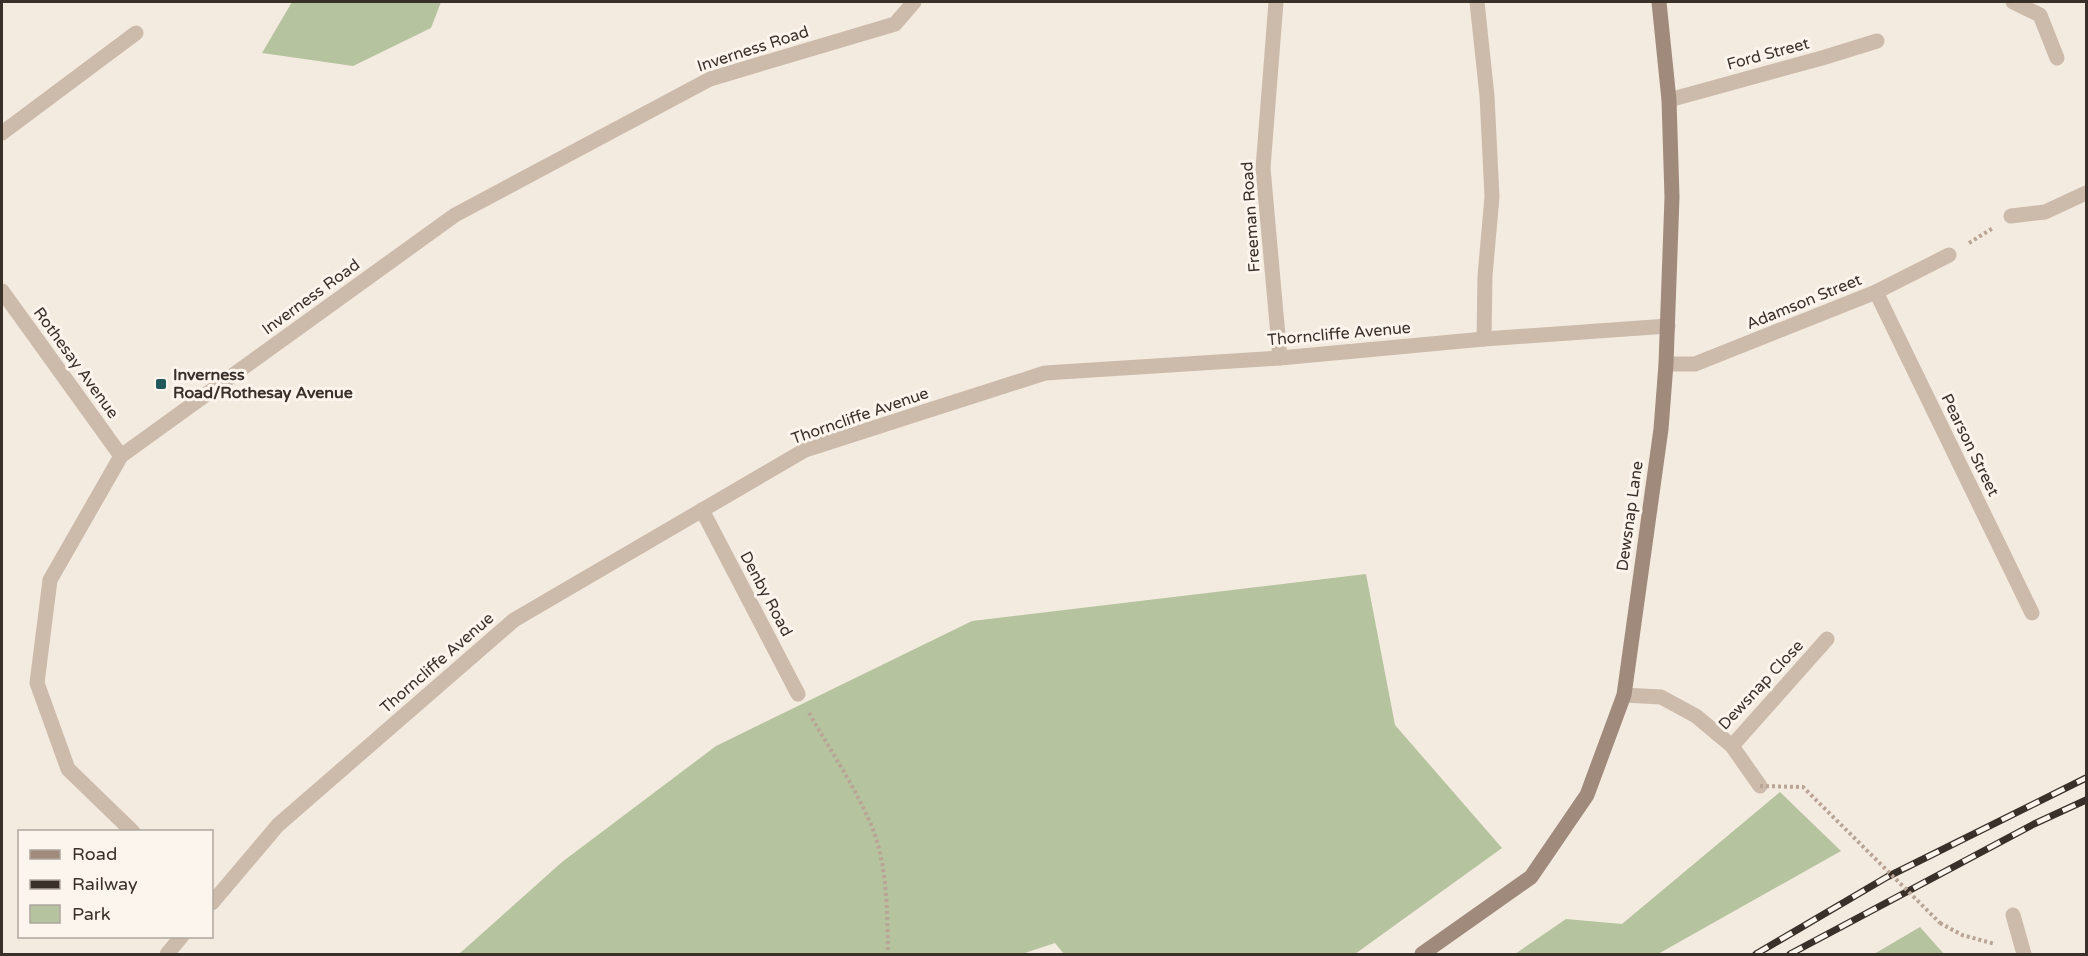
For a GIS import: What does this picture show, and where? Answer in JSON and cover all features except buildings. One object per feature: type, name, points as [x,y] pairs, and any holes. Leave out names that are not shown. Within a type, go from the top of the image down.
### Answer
[{"type":"street","name":"Inverness Road","points":[[133,830],[68,769],[37,683],[50,580],[121,456],[455,215],[710,79],[895,24],[914,2]]},
{"type":"street","name":"Freeman Road","points":[[1276,2],[1263,168],[1280,358]]},
{"type":"street","points":[[1477,2],[1487,96],[1492,197],[1485,276],[1484,339]]},
{"type":"street","name":"Dewsnap Lane","points":[[1422,954],[1531,877],[1587,795],[1624,695],[1660,429],[1668,326],[1671,197],[1669,100],[1659,2]]},
{"type":"street","points":[[2013,2],[2041,8],[2057,58]]},
{"type":"street","points":[[2,133],[136,33]]},
{"type":"street","name":"Ford Street","points":[[1669,100],[1877,41]]},
{"type":"street","points":[[2011,216],[2045,212],[2086,193]]},
{"type":"street","name":"Adamson Street","points":[[1666,364],[1695,364],[1876,292],[1949,255]]},
{"type":"street","name":"Rothesay Avenue","points":[[2,291],[121,456]]},
{"type":"street","name":"Pearson Street","points":[[1876,292],[2032,613]]},
{"type":"street","name":"Thorncliffe Avenue","points":[[213,902],[279,825],[514,620],[805,450],[1045,374],[1280,358],[1484,339],[1668,326]]},
{"type":"street","name":"Denby Road","points":[[702,510],[798,694]]},
{"type":"street","name":"Dewsnap Close","points":[[1624,695],[1661,697],[1696,716],[1732,746],[1827,639]]},
{"type":"street","points":[[1732,746],[1760,786]]},
{"type":"street","points":[[2013,915],[2024,954]]},
{"type":"street","points":[[167,954],[180,938]]},
{"type":"path","points":[[1949,255],[2011,216]]},
{"type":"path","points":[[798,694],[869,819],[882,868],[888,954]]},
{"type":"path","points":[[1760,786],[1803,788],[1940,923],[1962,935]]},
{"type":"green space","points":[[292,2],[441,2],[431,28],[353,66],[262,53]]},
{"type":"green space","points":[[1366,574],[1395,725],[1502,848],[1355,954],[1064,954],[1055,943],[1022,954],[459,954],[562,862],[716,746],[972,621]]},
{"type":"green space","points":[[1780,792],[1841,851],[1658,954],[1515,954],[1566,919],[1622,924]]},
{"type":"green space","points":[[1920,927],[1944,954],[1874,954]]},
{"type":"railway","points":[[1756,954],[1887,877],[2086,778]]},
{"type":"railway","points":[[1790,954],[2034,824],[2086,800]]},
{"type":"place","name":"Inverness Road/Rothesay Avenue","points":[[161,384]]}]
